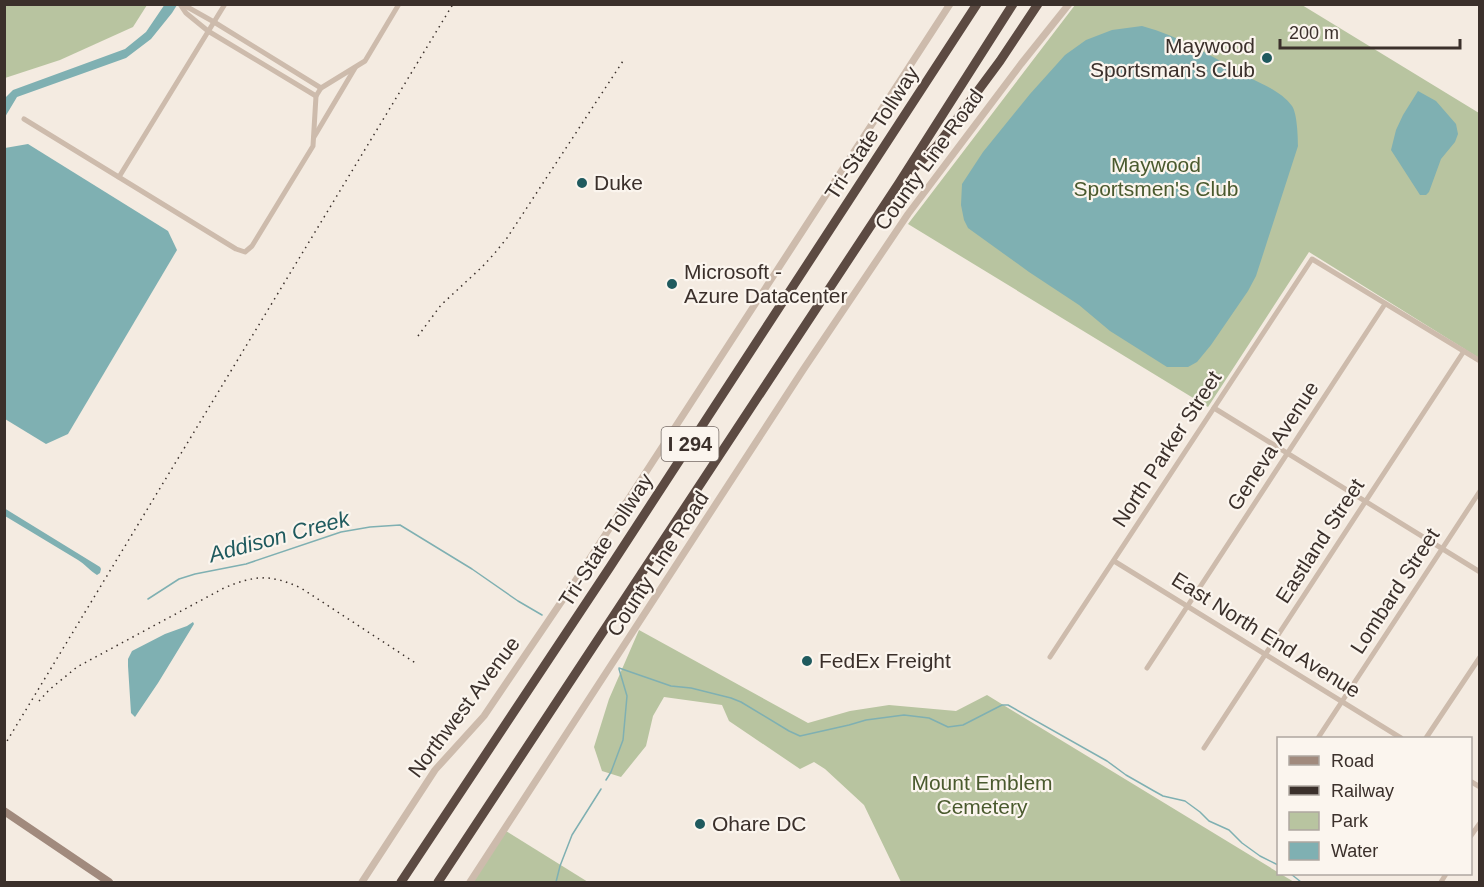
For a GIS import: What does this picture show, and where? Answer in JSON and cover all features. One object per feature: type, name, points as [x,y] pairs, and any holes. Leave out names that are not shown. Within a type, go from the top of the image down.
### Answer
[{"type":"highway","name":"Tri-State Tollway","points":[[401,882],[977,4]]},
{"type":"highway","name":"I 294","points":[[438,882],[899,183],[1013,4]]},
{"type":"highway","points":[[899,183],[937,146],[1000,61],[1038,4]]},
{"type":"main road","points":[[4,811],[109,882]]},
{"type":"street","points":[[181,4],[321,88]]},
{"type":"street","points":[[181,4],[186,13],[208,31],[316,96]]},
{"type":"street","points":[[119,177],[225,4]]},
{"type":"street","points":[[24,119],[236,249],[245,252],[252,246],[313,146],[316,96],[321,88],[365,61],[399,4]]},
{"type":"street","name":"Northwest Avenue","points":[[362,882],[435,770],[484,716],[570,589],[950,4]]},
{"type":"street","name":"County Line Road","points":[[470,882],[809,361],[908,214],[1069,4]]},
{"type":"street","points":[[313,138],[356,66]]},
{"type":"street","name":"North Parker Street","points":[[1050,657],[1312,259],[1385,304]]},
{"type":"street","points":[[1385,304],[1479,361]]},
{"type":"street","name":"Geneva Avenue","points":[[1147,668],[1385,304]]},
{"type":"street","name":"Eastland Street","points":[[1204,748],[1464,351]]},
{"type":"street","points":[[1214,408],[1479,572]]},
{"type":"street","name":"Lombard Street","points":[[1319,737],[1479,491]]},
{"type":"street","name":"East North End Avenue","points":[[1114,561],[1399,737]]},
{"type":"street","points":[[1427,737],[1479,657]]},
{"type":"green space","points":[[5,4],[147,5],[133,27],[60,60],[5,78]]},
{"type":"green space","name":"Maywood Sportsmen's Club","points":[[1075,5],[1302,5],[1479,113],[1479,358],[1309,252],[1208,407],[908,224]]},
{"type":"green space","name":"Mount Emblem Cemetery","points":[[639,630],[808,723],[850,711],[889,705],[956,711],[987,695],[1277,872],[1277,875],[1283,875],[1294,882],[901,882],[864,805],[825,769],[814,762],[800,769],[729,721],[722,705],[664,697],[653,716],[646,746],[621,777],[602,771],[594,747],[609,699]]},
{"type":"green space","points":[[506,831],[588,882],[473,882]]},
{"type":"water","points":[[165,4],[177,5],[151,39],[126,58],[17,97],[5,117],[5,98],[13,90],[125,49],[146,32]]},
{"type":"water","points":[[1142,26],[1184,42],[1272,89],[1292,106],[1296,119],[1298,146],[1256,276],[1211,345],[1197,362],[1188,367],[1167,367],[1110,331],[1079,305],[968,228],[961,205],[962,184],[983,152],[1065,55],[1086,40],[1112,30]]},
{"type":"water","points":[[1418,91],[1436,101],[1456,124],[1458,134],[1455,142],[1441,159],[1426,195],[1420,195],[1391,150],[1396,130]]},
{"type":"water","points":[[28,144],[168,231],[177,250],[68,434],[46,444],[5,419],[5,148]]},
{"type":"water","points":[[4,508],[100,567],[100,573],[97,575],[78,560],[5,516]]},
{"type":"water","points":[[193,622],[194,624],[158,683],[135,717],[131,713],[128,666],[128,659],[132,651]]},
{"type":"waterway","name":"Addison Creek","points":[[148,599],[179,579],[195,574],[246,564],[341,532],[400,525],[542,615]]},
{"type":"waterway","points":[[619,668],[671,686],[691,688],[731,698],[800,736],[866,720],[904,715],[929,718],[948,727],[963,725],[1002,705],[1008,705],[1107,761],[1126,775],[1163,796],[1185,801],[1209,821],[1229,830],[1260,856],[1277,864]]},
{"type":"waterway","name":"Addison Creek","points":[[606,780],[623,740],[627,696],[619,669]]},
{"type":"waterway","name":"Addison Creek","points":[[556,882],[572,835],[601,789]]},
{"type":"waterway","points":[[1292,875],[1301,882]]},
{"type":"railway","points":[[4,746],[453,4]]},
{"type":"railway","points":[[418,336],[441,305],[482,267],[507,238],[623,61]]},
{"type":"railway","points":[[39,701],[77,667],[224,588],[263,578],[280,580],[301,588],[417,664]]},
{"type":"place","name":"Maywood Sportsman's Club","points":[[1267,58]]},
{"type":"place","name":"Duke","points":[[582,183]]},
{"type":"place","name":"Microsoft - Azure Datacenter","points":[[672,284]]},
{"type":"place","name":"FedEx Freight","points":[[807,661]]},
{"type":"place","name":"Ohare DC","points":[[700,824]]}]
